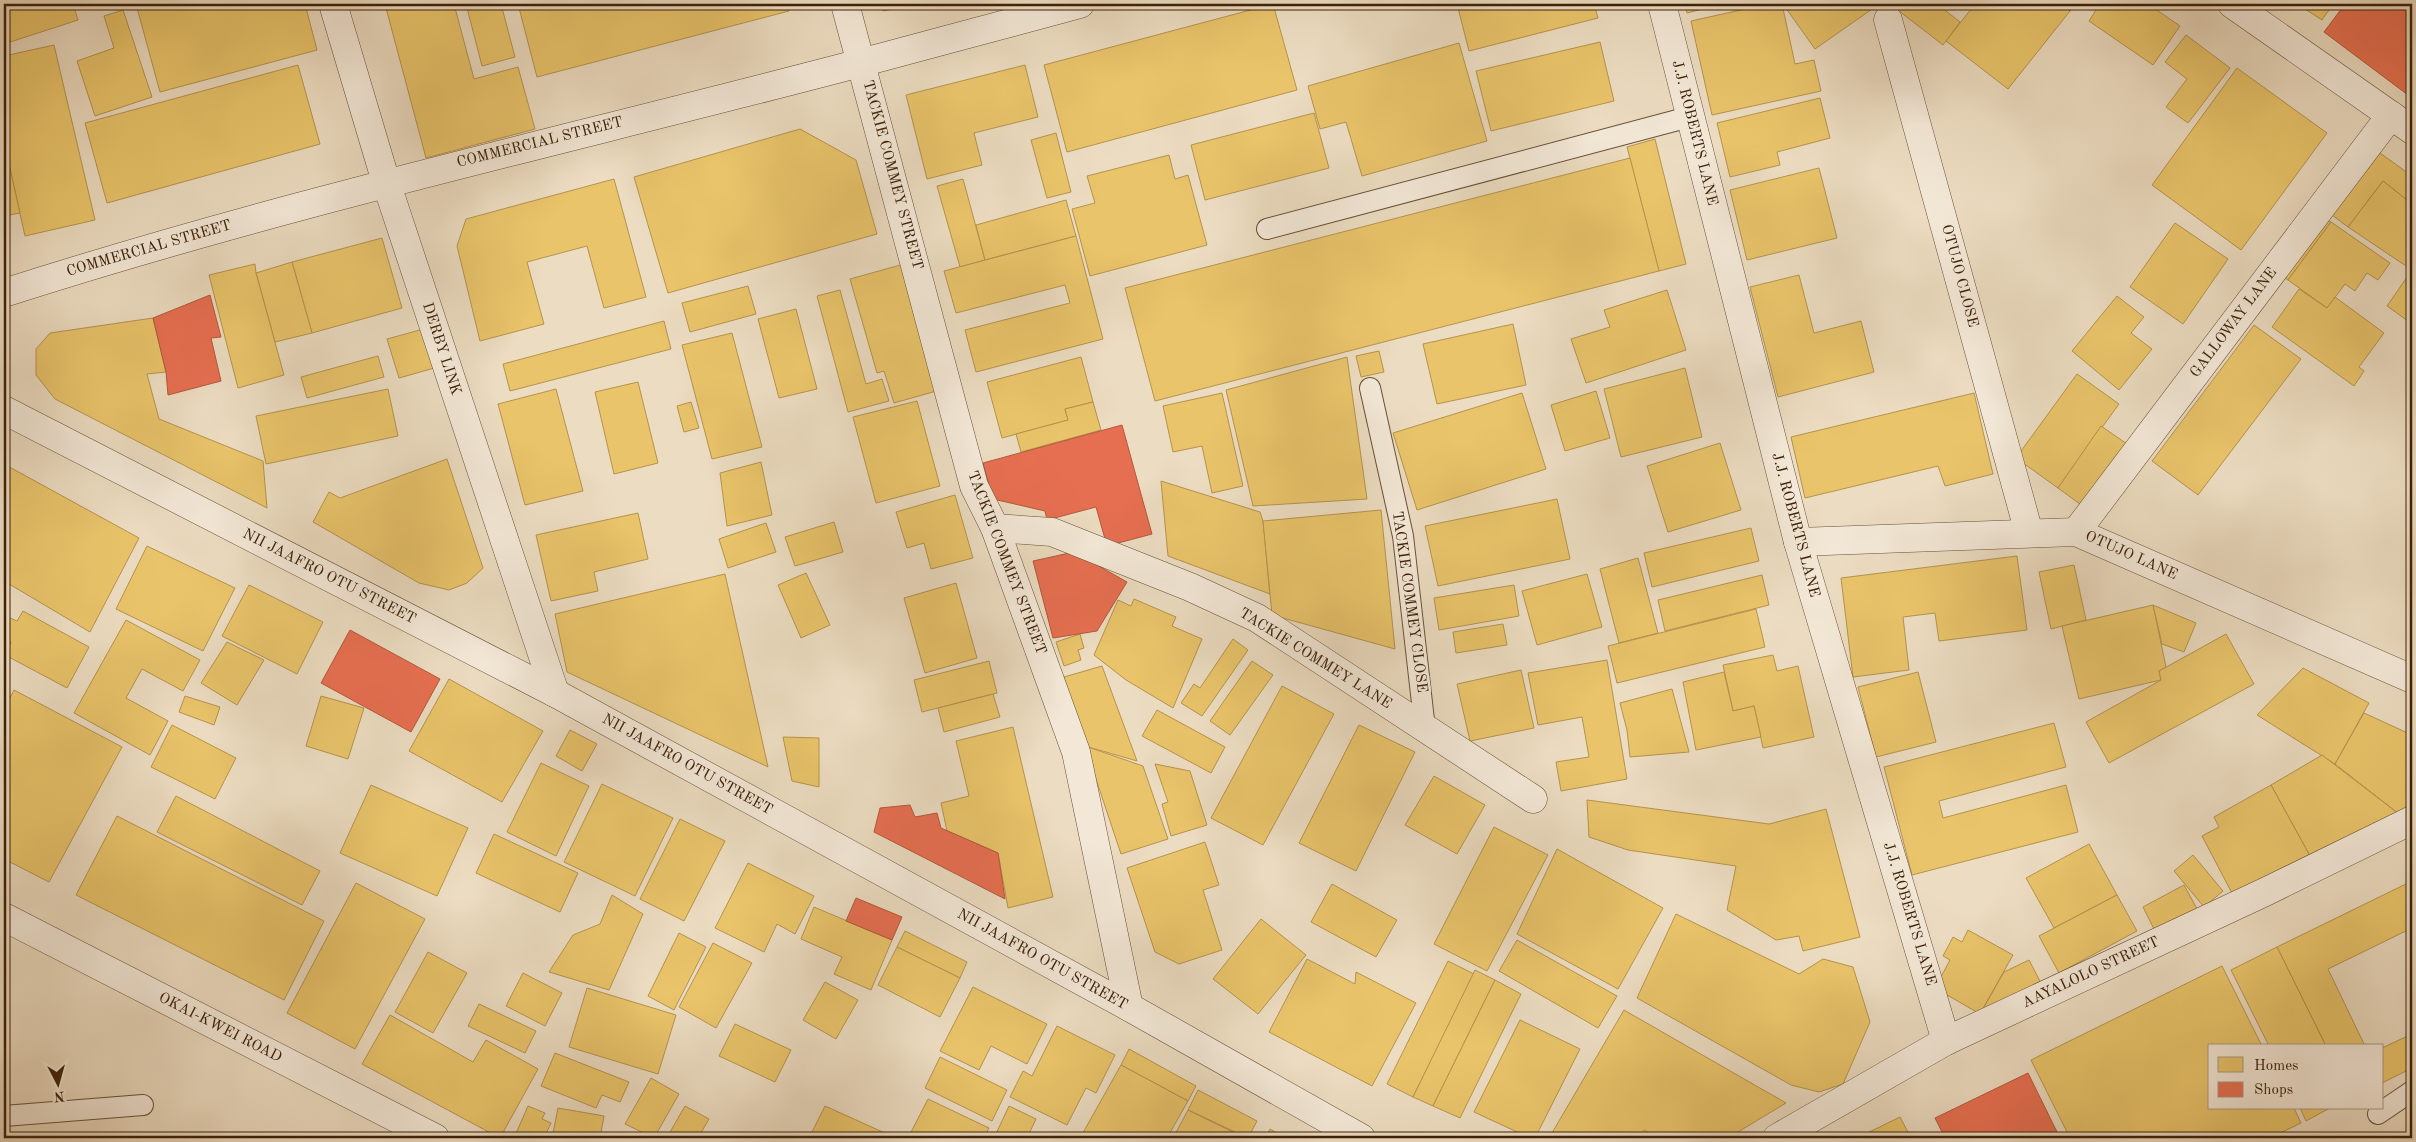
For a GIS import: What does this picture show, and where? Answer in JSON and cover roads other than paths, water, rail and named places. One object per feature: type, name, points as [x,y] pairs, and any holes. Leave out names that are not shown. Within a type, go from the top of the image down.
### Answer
[{"type":"street","name":"DERBY LINK","points":[[333,4],[386,182],[555,693]]},
{"type":"street","name":"TACKIE COMMEY STREET","points":[[845,4],[974,486],[995,528],[1076,752],[1130,1007]]},
{"type":"street","name":"COMMERCIAL STREET","points":[[4,293],[128,253],[386,182],[862,63],[1080,4]]},
{"type":"street","name":"J.J. ROBERTS LANE","points":[[1662,4],[1689,117],[1798,542],[1946,1041]]},
{"type":"street","points":[[2232,4],[2402,122]]},
{"type":"street","name":"OTUJO CLOSE","points":[[1888,20],[2029,533]]},
{"type":"street","name":"GALLOWAY LANE","points":[[2076,532],[2402,122]]},
{"type":"street","name":"NII JAAFRO OTU STREET","points":[[4,410],[555,693],[1130,1007],[1361,1138]]},
{"type":"street","name":"TACKIE COMMEY LANE","points":[[995,528],[1052,532],[1190,587],[1256,618],[1533,799]]},
{"type":"street","name":"OTUJO LANE","points":[[1798,542],[2076,532],[2412,679]]},
{"type":"street","name":"AAYALOLO STREET","points":[[1777,1138],[1946,1041],[2265,892],[2412,820]]},
{"type":"street","name":"OKAI-KWEI ROAD","points":[[4,917],[436,1138]]},
{"type":"lane","points":[[1267,229],[1689,117]]},
{"type":"lane","name":"TACKIE COMMEY CLOSE","points":[[1370,388],[1403,536],[1426,729]]},
{"type":"lane","points":[[2384,1110],[2412,1091]]},
{"type":"lane","points":[[4,1116],[144,1105]]},
{"type":"lane","points":[[2378,1114],[2384,1110]]}]
